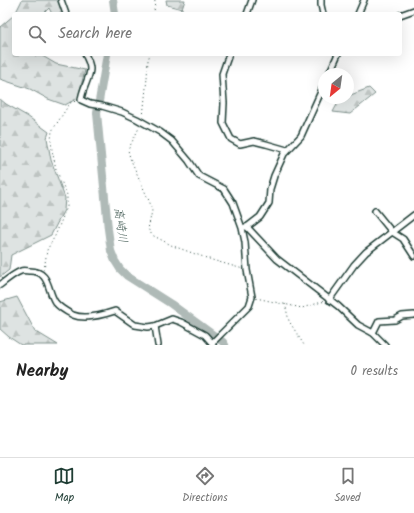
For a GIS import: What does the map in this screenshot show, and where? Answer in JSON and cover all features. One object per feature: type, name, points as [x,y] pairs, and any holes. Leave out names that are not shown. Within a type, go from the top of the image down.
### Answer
[{"type":"street","points":[[61,0],[65,12]]},
{"type":"street","points":[[248,12],[252,0]]},
{"type":"street","points":[[320,0],[322,12]]},
{"type":"street","points":[[359,12],[364,0]]},
{"type":"street","points":[[402,14],[414,10]]},
{"type":"street","points":[[85,56],[90,70],[81,100],[90,104],[122,112],[160,132],[172,141],[189,161],[199,176],[224,189],[233,203],[245,228],[276,259],[329,300],[358,325],[373,333],[384,345]]},
{"type":"street","points":[[228,56],[222,74],[224,103],[223,123],[231,139],[240,144],[254,141],[287,150]]},
{"type":"street","points":[[332,68],[337,56]]},
{"type":"street","points":[[245,228],[260,217],[269,203],[270,189],[284,154],[301,136],[318,98]]},
{"type":"street","points":[[375,211],[392,232],[403,239],[414,256]]},
{"type":"street","points":[[329,300],[354,265],[366,252],[414,215]]},
{"type":"street","points":[[0,285],[21,271],[34,271],[43,275],[50,288],[54,301],[74,315],[94,317],[115,311],[135,325],[148,326],[155,326],[172,318],[205,335],[213,344],[248,306],[252,296],[247,270],[245,228]]},
{"type":"street","points":[[373,333],[379,321],[395,320],[402,316],[414,315]]},
{"type":"street","points":[[155,326],[158,345]]},
{"type":"path","points":[[154,12],[155,0]]},
{"type":"path","points":[[149,56],[142,122],[128,150],[130,158],[150,203],[152,211],[148,229],[152,235],[180,248],[212,260],[247,270]]},
{"type":"path","points":[[43,275],[48,250],[67,207],[67,195],[56,168],[52,150],[52,131],[70,103],[81,100]]},
{"type":"path","points":[[252,296],[302,308],[320,304],[329,300]]},
{"type":"path","points":[[285,304],[289,321],[304,345]]},
{"type":"green space","points":[[22,0],[58,0],[62,12],[51,12],[49,8],[45,12],[16,12]]},
{"type":"green space","points":[[166,0],[185,0],[182,9],[167,5]]},
{"type":"green space","points":[[12,17],[12,56],[42,56],[56,64],[85,70],[78,98],[65,105],[48,99],[30,89],[0,79],[0,27]]},
{"type":"green space","points":[[369,88],[375,94],[350,114],[333,112],[337,104],[354,104],[354,94]]},
{"type":"green space","points":[[0,99],[49,132],[47,138],[51,160],[65,198],[64,210],[51,235],[11,255],[9,270],[0,277]]},
{"type":"green space","points":[[17,297],[35,331],[58,345],[21,345],[0,329],[0,302]]},
{"type":"waterway","name":"高崎川","points":[[113,0],[115,12]]},
{"type":"waterway","name":"高崎川","points":[[107,56],[97,113],[108,229],[111,251],[115,261],[127,276],[171,304],[225,345]]}]
